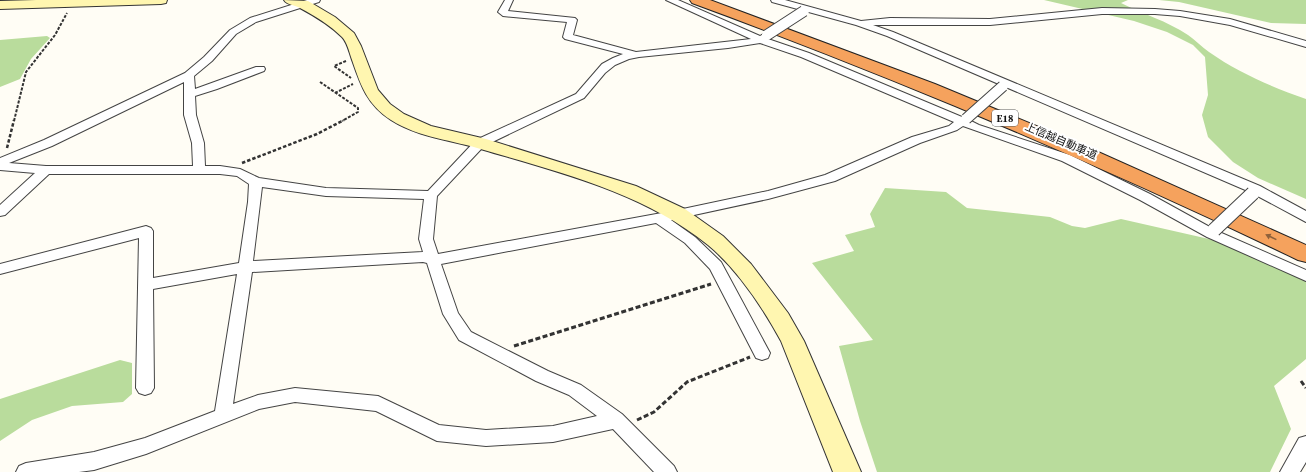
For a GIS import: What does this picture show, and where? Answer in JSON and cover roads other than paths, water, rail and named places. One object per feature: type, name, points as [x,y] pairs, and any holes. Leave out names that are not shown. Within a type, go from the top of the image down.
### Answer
[{"type":"highway","name":"上信越自動車道","points":[[697,0],[868,62],[1032,129],[1165,188],[1306,254]]},
{"type":"highway","name":"上信越自動車道","points":[[720,0],[868,53],[1036,119],[1176,180],[1306,240]]},
{"type":"street","points":[[0,5],[161,0]]},
{"type":"street","points":[[509,0],[503,12],[506,14],[572,20],[568,37],[635,55]]},
{"type":"street","points":[[670,0],[765,38],[805,56],[964,119],[975,127],[1066,158],[1213,232],[1306,276]]},
{"type":"street","points":[[775,0],[805,11],[859,23],[890,34],[1005,85],[1254,191],[1306,217]]},
{"type":"street","points":[[1,162],[48,143],[91,123],[189,74],[208,59],[233,32],[242,26],[303,1],[330,20],[348,36],[354,46],[371,91],[384,107],[411,124],[425,130],[480,143],[557,166],[629,190],[678,214],[716,241],[744,269],[780,319],[792,341],[848,472]]},
{"type":"street","points":[[859,23],[878,20],[964,23],[992,22],[1100,11],[1144,10],[1184,13],[1218,18],[1248,25],[1306,44]]},
{"type":"street","points":[[667,472],[616,420],[575,390],[542,376],[465,336],[451,314],[426,238],[431,195],[480,143],[580,96],[590,88],[605,67],[616,60],[635,55],[723,46],[765,38],[805,11]]},
{"type":"street","points":[[189,94],[213,87],[260,69]]},
{"type":"street","points":[[189,74],[190,115],[198,143],[199,169]]},
{"type":"street","points":[[148,285],[245,268],[289,264],[423,257],[433,260],[678,214],[768,195],[830,178],[916,140],[953,128],[1005,85]]},
{"type":"street","points":[[1,162],[46,170],[220,170],[240,173],[256,182],[326,192],[431,195]]},
{"type":"street","points":[[0,212],[46,170]]},
{"type":"street","points":[[223,415],[256,182]]},
{"type":"street","points":[[1213,232],[1254,191]]},
{"type":"street","points":[[657,217],[690,240],[716,266],[762,352]]},
{"type":"street","points":[[0,269],[146,231],[148,285],[144,343],[145,388]]},
{"type":"street","points":[[26,472],[94,461],[146,446],[258,402],[295,394],[378,404],[437,433],[486,438],[553,434],[616,420]]},
{"type":"street","points":[[1290,472],[1306,444]]}]
